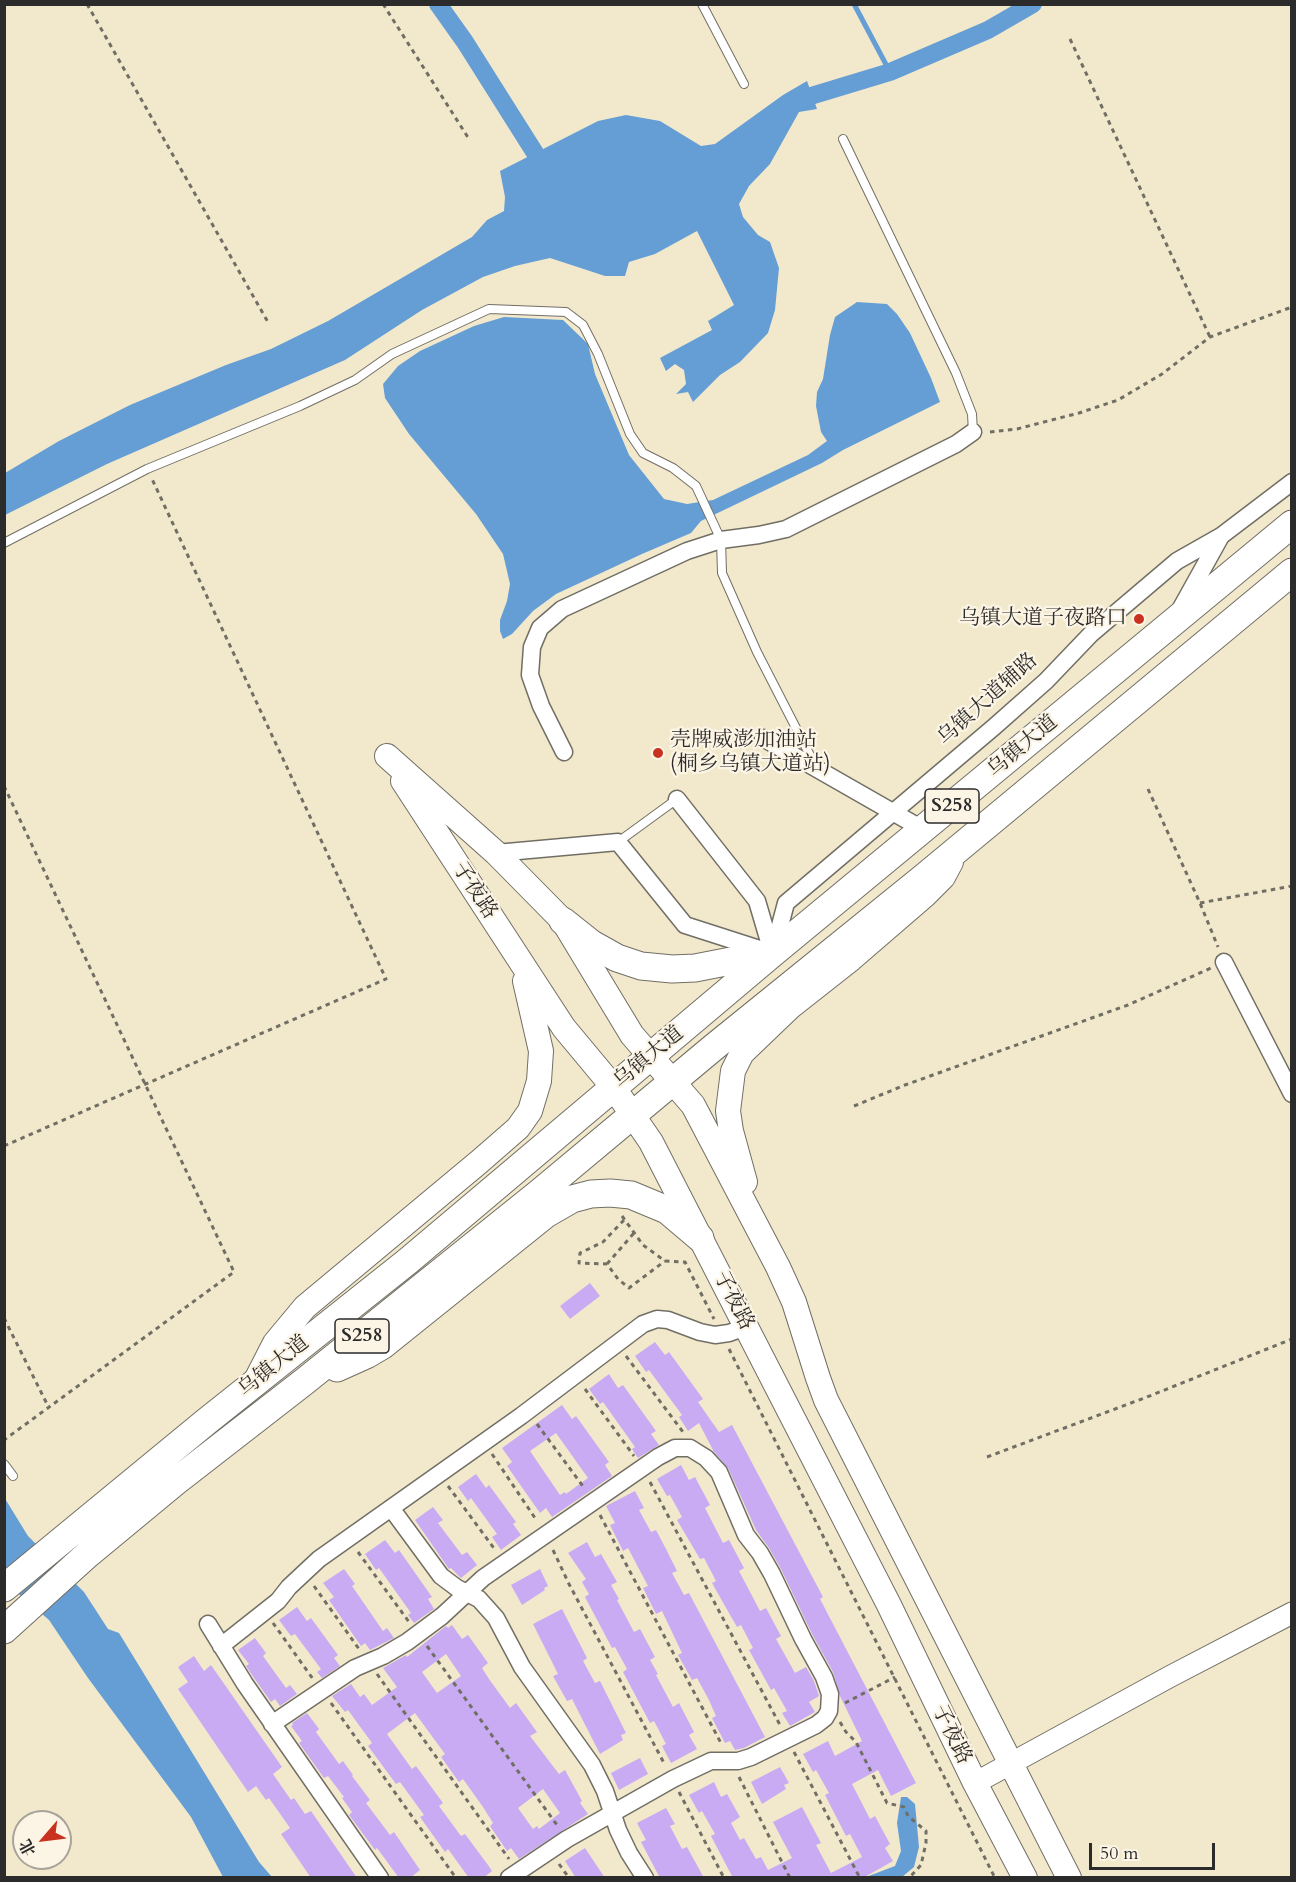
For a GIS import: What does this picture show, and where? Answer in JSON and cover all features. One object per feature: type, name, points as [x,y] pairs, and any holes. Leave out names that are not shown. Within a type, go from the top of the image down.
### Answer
[{"type":"main road","name":"乌镇大道","points":[[4,1588],[408,1261],[773,953],[1292,524]]},
{"type":"main road","name":"乌镇大道","points":[[8,1627],[88,1554],[175,1482],[305,1381],[633,1115],[1292,572]]},
{"type":"main road","name":"子夜路","points":[[1025,1878],[975,1783],[883,1594],[651,1142],[614,1088],[564,1028],[387,756],[496,853],[563,921],[618,1014],[650,1057],[693,1105],[757,1225],[794,1302],[826,1400],[1069,1878]]},
{"type":"main road","points":[[993,772],[1016,800]]},
{"type":"main road","points":[[757,1225],[731,1131],[728,1111],[733,1071],[742,1053],[790,1007],[851,959],[924,896],[943,877],[956,851]]},
{"type":"main road","points":[[563,921],[592,944],[617,958],[641,966],[672,969],[695,968],[773,953]]},
{"type":"main road","points":[[254,1384],[275,1342],[305,1307],[479,1162],[518,1128],[530,1111],[539,1081],[541,1052],[531,1002],[518,959]]},
{"type":"main road","points":[[305,1381],[348,1364],[383,1345],[560,1205],[591,1194],[610,1192],[631,1195],[667,1210],[700,1238]]},
{"type":"street","points":[[564,752],[541,706],[530,675],[532,647],[540,628],[562,609],[687,551],[721,540],[786,529],[956,444],[973,432]]},
{"type":"street","name":"乌镇大道辅路","points":[[773,953],[786,903],[1003,719],[1046,681],[1091,634],[1177,561],[1221,536],[1292,482]]},
{"type":"street","points":[[1173,624],[1221,536]]},
{"type":"street","points":[[763,738],[924,830]]},
{"type":"street","points":[[677,799],[757,901],[773,953]]},
{"type":"street","points":[[496,853],[618,842],[685,925],[773,953]]},
{"type":"street","points":[[1224,962],[1292,1094]]},
{"type":"street","points":[[221,1646],[278,1601],[289,1587],[319,1559],[440,1475],[643,1324],[657,1319],[678,1323],[700,1332],[721,1334],[746,1327]]},
{"type":"street","points":[[272,1724],[355,1668],[407,1642],[442,1616],[504,1562],[658,1457],[675,1448],[690,1448],[706,1458],[719,1472],[746,1536],[760,1553],[772,1574],[824,1677],[830,1694],[829,1711],[825,1718],[816,1725],[751,1757],[738,1761],[711,1761],[673,1779],[567,1839],[513,1874]]},
{"type":"street","points":[[391,1508],[441,1576],[479,1599],[496,1618],[522,1667],[592,1765],[605,1791],[629,1853],[645,1878]]},
{"type":"street","points":[[975,1783],[1191,1665],[1292,1613]]},
{"type":"street","points":[[208,1624],[272,1724],[380,1878]]},
{"type":"lane","points":[[702,4],[744,84]]},
{"type":"lane","points":[[843,139],[956,373],[972,414],[973,432]]},
{"type":"lane","points":[[4,543],[147,469],[300,406],[355,380],[392,354],[489,309],[566,312],[583,325],[598,354],[630,434],[643,453],[673,468],[696,486],[721,540],[722,573],[757,652],[817,768]]},
{"type":"lane","points":[[618,842],[677,799]]},
{"type":"lane","points":[[4,1464],[13,1476]]},
{"type":"path","points":[[87,4],[269,324]]},
{"type":"path","points":[[382,4],[469,139]]},
{"type":"path","points":[[1070,39],[1210,337]]},
{"type":"path","points":[[973,432],[1017,429],[1079,414],[1118,400],[1162,374],[1210,337],[1292,307]]},
{"type":"path","points":[[4,1146],[386,979],[147,469]]},
{"type":"path","points":[[4,786],[234,1272],[4,1440]]},
{"type":"path","points":[[854,1106],[905,1085],[1128,1005],[1224,962],[1148,789]]},
{"type":"path","points":[[1200,903],[1292,886]]},
{"type":"path","points":[[610,1192],[624,1220],[644,1245],[665,1261],[685,1262],[995,1878]]},
{"type":"path","points":[[607,1264],[579,1263],[580,1253],[603,1242],[624,1220]]},
{"type":"path","points":[[607,1264],[634,1233]]},
{"type":"path","points":[[607,1264],[618,1279],[629,1288],[665,1261]]},
{"type":"path","points":[[4,1318],[49,1408]]},
{"type":"path","points":[[987,1457],[1292,1340]]},
{"type":"path","points":[[617,1343],[683,1431],[690,1448]]},
{"type":"path","points":[[575,1375],[643,1468],[859,1876]]},
{"type":"path","points":[[528,1411],[594,1501],[605,1527],[730,1760],[790,1878]]},
{"type":"path","points":[[484,1443],[546,1533],[569,1584],[724,1878]]},
{"type":"path","points":[[440,1475],[504,1562]]},
{"type":"path","points":[[348,1538],[567,1839]]},
{"type":"path","points":[[305,1573],[369,1662],[513,1874]]},
{"type":"path","points":[[265,1612],[456,1878]]},
{"type":"path","points":[[895,1677],[829,1711],[856,1742],[886,1803],[904,1807],[908,1816],[926,1831],[921,1865],[909,1878]]},
{"type":"water","points":[[807,81],[817,109],[799,112],[770,164],[749,186],[739,204],[743,217],[758,235],[770,242],[779,268],[775,310],[768,333],[740,362],[720,375],[693,402],[688,392],[676,394],[686,384],[684,370],[675,364],[666,371],[660,358],[712,330],[708,321],[734,305],[697,231],[655,254],[629,262],[625,276],[605,276],[550,258],[515,266],[483,277],[422,310],[345,360],[107,464],[5,515],[5,473],[59,441],[130,405],[271,349],[328,321],[472,237],[487,220],[504,211],[505,197],[500,171],[598,121],[626,115],[660,121],[701,146],[715,144],[783,95]]},
{"type":"water","points":[[857,302],[887,304],[897,314],[910,333],[940,402],[843,450],[822,463],[701,521],[691,533],[556,594],[533,611],[512,634],[503,639],[500,620],[510,584],[503,554],[476,514],[409,434],[385,398],[383,384],[398,366],[420,351],[474,326],[504,317],[563,320],[588,344],[595,374],[629,455],[664,499],[687,504],[713,500],[808,455],[827,441],[821,432],[816,406],[817,392],[823,379],[835,317]]},
{"type":"water","points":[[4,1497],[28,1536],[84,1592],[108,1629],[119,1633],[259,1862],[272,1877],[223,1877],[191,1817],[88,1678],[49,1620],[5,1582]]},
{"type":"water","points":[[901,1797],[907,1797],[915,1804],[919,1847],[914,1867],[902,1877],[866,1877],[895,1866],[901,1851],[897,1823]]},
{"type":"building","points":[[590,1283],[600,1296],[570,1319],[560,1306]]},
{"type":"building","points":[[655,1342],[665,1355],[669,1352],[703,1399],[698,1402],[719,1432],[732,1425],[823,1597],[820,1599],[916,1783],[891,1796],[878,1770],[852,1784],[870,1819],[875,1816],[890,1844],[885,1848],[893,1861],[863,1878],[733,1878],[711,1836],[715,1834],[702,1811],[699,1813],[689,1795],[714,1782],[721,1797],[727,1794],[740,1817],[731,1823],[740,1840],[744,1838],[756,1859],[761,1857],[768,1870],[792,1858],[773,1822],[802,1807],[821,1843],[816,1845],[831,1873],[862,1857],[850,1834],[846,1836],[825,1795],[829,1793],[816,1770],[813,1772],[803,1754],[828,1741],[835,1756],[862,1741],[840,1696],[833,1672],[781,1569],[756,1530],[728,1468],[714,1452],[699,1423],[688,1431],[679,1417],[682,1415],[649,1370],[646,1372],[635,1356]]},
{"type":"building","points":[[609,1374],[618,1388],[623,1385],[656,1431],[651,1434],[659,1445],[638,1458],[632,1449],[635,1447],[603,1402],[600,1404],[589,1389]]},
{"type":"building","points":[[562,1405],[572,1419],[576,1416],[609,1462],[605,1465],[612,1476],[552,1517],[546,1508],[540,1513],[507,1466],[512,1462],[502,1448]],"holes":[[[556,1433],[588,1478],[566,1494],[565,1492],[560,1495],[530,1451]]]},
{"type":"building","points":[[681,1465],[689,1480],[695,1477],[710,1505],[705,1508],[723,1543],[729,1540],[744,1568],[739,1571],[760,1611],[766,1608],[781,1636],[776,1639],[795,1673],[806,1667],[814,1681],[819,1696],[809,1702],[815,1712],[790,1726],[782,1713],[787,1711],[774,1688],[771,1690],[749,1650],[753,1648],[741,1625],[737,1627],[712,1583],[716,1581],[704,1558],[700,1559],[677,1520],[682,1517],[670,1495],[667,1496],[657,1479]]},
{"type":"building","points":[[476,1474],[486,1488],[489,1485],[516,1522],[513,1524],[521,1535],[501,1550],[492,1537],[497,1534],[471,1498],[468,1501],[458,1487]]},
{"type":"building","points":[[635,1491],[644,1508],[639,1510],[651,1532],[656,1530],[677,1571],[672,1573],[684,1595],[689,1593],[765,1737],[744,1748],[735,1750],[730,1741],[725,1743],[712,1718],[716,1716],[709,1700],[697,1678],[692,1680],[678,1655],[682,1653],[662,1611],[656,1614],[643,1588],[648,1586],[628,1548],[623,1551],[610,1525],[615,1523],[606,1506]]},
{"type":"building","points":[[433,1507],[443,1520],[438,1523],[462,1555],[467,1552],[477,1565],[461,1578],[451,1568],[449,1569],[415,1520]]},
{"type":"building","points":[[385,1540],[395,1553],[399,1550],[432,1597],[428,1599],[434,1609],[414,1623],[408,1615],[411,1613],[379,1568],[376,1570],[365,1554]]},
{"type":"building","points":[[587,1542],[595,1557],[601,1554],[617,1582],[611,1585],[619,1599],[617,1600],[634,1632],[640,1629],[655,1657],[650,1660],[673,1707],[679,1703],[694,1732],[689,1735],[697,1749],[671,1763],[662,1746],[666,1744],[654,1721],[650,1723],[623,1672],[627,1669],[615,1647],[612,1648],[585,1597],[589,1594],[582,1582],[586,1579],[568,1553]]},
{"type":"building","points":[[344,1569],[355,1584],[352,1586],[383,1631],[387,1628],[394,1638],[370,1650],[365,1643],[361,1646],[329,1600],[334,1597],[323,1583]]},
{"type":"building","points":[[540,1569],[548,1586],[522,1605],[511,1585]]},
{"type":"building","points":[[297,1607],[307,1621],[311,1618],[338,1655],[334,1658],[340,1666],[322,1678],[317,1672],[321,1669],[295,1634],[291,1636],[279,1620]]},
{"type":"building","points":[[562,1609],[587,1658],[583,1661],[595,1683],[600,1681],[626,1733],[621,1735],[623,1740],[600,1754],[572,1699],[567,1701],[553,1676],[558,1674],[533,1624]]},
{"type":"building","points":[[452,1625],[462,1639],[468,1635],[488,1663],[482,1668],[489,1679],[510,1708],[516,1703],[537,1732],[530,1736],[559,1774],[565,1770],[582,1801],[580,1803],[588,1814],[519,1859],[511,1848],[507,1851],[490,1826],[493,1823],[483,1807],[463,1779],[459,1782],[441,1757],[445,1754],[415,1713],[387,1734],[412,1769],[416,1766],[443,1803],[439,1806],[461,1836],[465,1834],[492,1871],[483,1878],[469,1878],[448,1849],[445,1852],[420,1817],[424,1815],[400,1782],[396,1784],[368,1746],[372,1743],[348,1710],[345,1712],[332,1696],[351,1684],[360,1697],[364,1694],[372,1705],[397,1687],[383,1668],[406,1655],[407,1657],[446,1626],[448,1628]],"holes":[[[446,1654],[461,1676],[437,1693],[422,1672]],[[543,1789],[560,1813],[539,1829],[537,1826],[533,1829],[518,1808]]]},
{"type":"building","points":[[255,1638],[266,1653],[263,1656],[286,1688],[290,1685],[297,1694],[280,1706],[275,1699],[271,1702],[246,1666],[249,1664],[238,1650]]},
{"type":"building","points":[[194,1656],[204,1671],[211,1665],[282,1767],[273,1774],[291,1800],[294,1798],[305,1814],[311,1811],[357,1878],[311,1878],[281,1834],[290,1828],[269,1798],[266,1800],[256,1786],[248,1792],[178,1689],[188,1682],[178,1667]]},
{"type":"building","points":[[307,1713],[319,1729],[316,1732],[339,1764],[343,1761],[370,1800],[366,1803],[390,1835],[394,1832],[420,1870],[410,1878],[399,1878],[377,1848],[375,1850],[349,1815],[352,1812],[342,1798],[344,1797],[328,1776],[324,1778],[299,1743],[302,1741],[291,1726]]},
{"type":"building","points":[[640,1758],[648,1774],[619,1790],[611,1773]]},
{"type":"building","points":[[780,1767],[789,1783],[784,1785],[786,1789],[762,1804],[751,1782]]},
{"type":"building","points":[[666,1808],[675,1824],[670,1826],[682,1849],[687,1847],[704,1878],[660,1878],[641,1842],[646,1840],[637,1823]]},
{"type":"building","points":[[585,1848],[605,1878],[576,1878],[565,1861]]},
{"type":"waterway","points":[[438,4],[465,42],[547,172]]},
{"type":"waterway","points":[[854,4],[890,72]]},
{"type":"waterway","points":[[791,102],[890,72],[988,30],[1033,4]]},
{"type":"place","name":"乌镇大道子夜路口","points":[[1139,619]]},
{"type":"place","name":"壳牌威澎加油站 (桐乡乌镇大道站)","points":[[658,753]]}]
